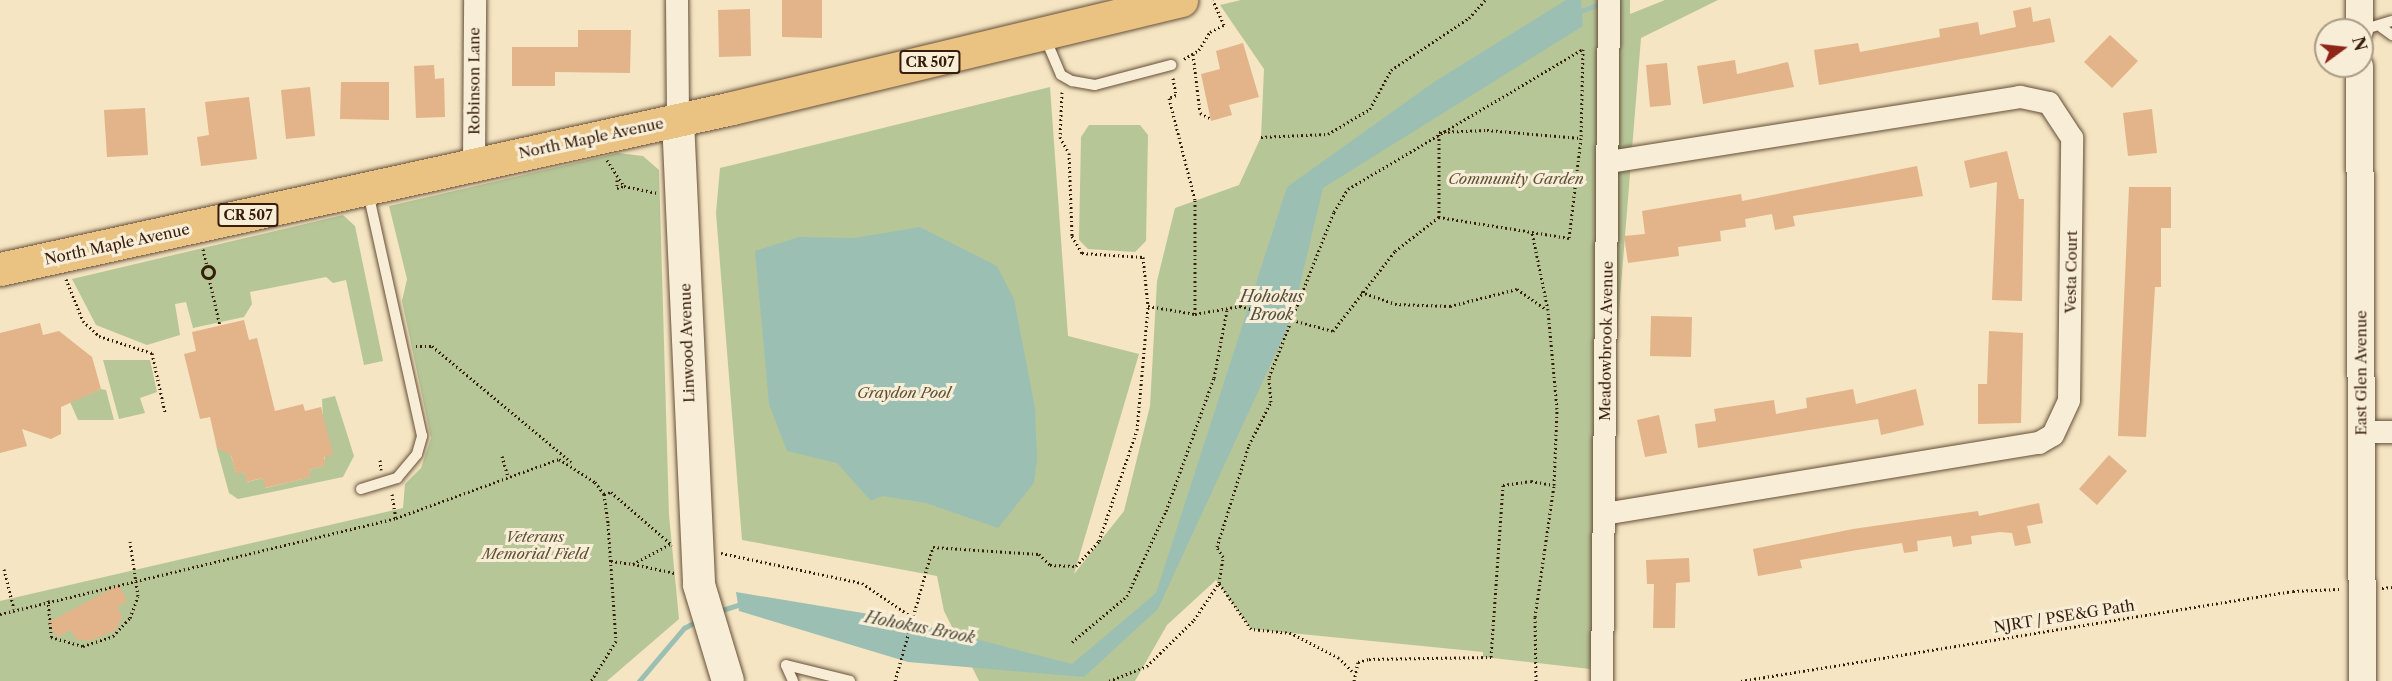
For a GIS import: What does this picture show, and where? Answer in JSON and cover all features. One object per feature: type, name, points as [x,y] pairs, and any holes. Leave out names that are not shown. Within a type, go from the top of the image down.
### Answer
[{"type":"main road","name":"North Maple Avenue","points":[[0,269],[678,120],[1044,35],[1181,0]]},
{"type":"main road","name":"Linwood Avenue","points":[[678,120],[702,604],[728,681]]},
{"type":"street","name":"Robinson Lane","points":[[474,163],[475,0]]},
{"type":"street","name":"Linwood Avenue","points":[[677,0],[678,120]]},
{"type":"street","name":"Meadowbrook Avenue","points":[[1602,681],[1609,0]]},
{"type":"street","points":[[2359,0],[2364,18]]},
{"type":"street","name":"East Glen Avenue","points":[[2359,78],[2362,681]]},
{"type":"street","name":"Vesta Court","points":[[1604,514],[2039,443],[2053,435],[2069,400],[2072,138],[2049,103],[2020,97],[1608,162]]},
{"type":"street","points":[[2361,432],[2392,432]]},
{"type":"lane","points":[[2374,27],[2392,21]]},
{"type":"lane","points":[[2374,31],[2392,35]]},
{"type":"lane","points":[[1044,35],[1056,66],[1072,81],[1095,85],[1171,65]]},
{"type":"lane","points":[[361,489],[397,478],[417,454],[422,436],[368,189]]},
{"type":"lane","points":[[792,681],[786,665],[850,681]]},
{"type":"path","points":[[1195,314],[1196,200],[1169,98],[1176,95],[1171,65],[1193,54],[1210,32],[1224,25],[1213,0]]},
{"type":"path","points":[[1261,138],[1328,134],[1361,114],[1391,70],[1469,18],[1485,0]]},
{"type":"path","points":[[1109,681],[1147,666],[1194,620],[1219,583],[1223,557],[1217,547],[1225,510],[1271,402],[1269,377],[1292,318],[1348,189],[1439,132],[1583,49],[1581,138],[1569,238],[1439,217],[1395,251],[1333,331],[1292,318],[1240,306],[1195,314],[1148,306]]},
{"type":"path","points":[[1193,54],[1200,113],[1210,118]]},
{"type":"path","points":[[896,681],[933,548],[1040,554],[1050,565],[1076,566],[1090,554],[1106,524],[1137,430],[1148,306],[1143,257],[1082,253],[1072,236],[1069,153],[1060,137],[1062,90]]},
{"type":"path","points":[[1439,132],[1581,138]]},
{"type":"path","points":[[1439,132],[1439,217]]},
{"type":"path","points":[[595,137],[617,180],[624,186],[681,199]]},
{"type":"path","points":[[617,180],[617,188],[624,186]]},
{"type":"path","points":[[1532,232],[1548,310],[1558,423],[1554,485],[1535,617],[1536,681]]},
{"type":"path","points":[[201,242],[207,266],[214,271],[209,278]]},
{"type":"path","points":[[207,266],[202,272],[209,278],[220,326]]},
{"type":"path","points":[[64,271],[83,321],[114,343],[152,353],[165,412]]},
{"type":"path","points":[[1361,292],[1395,304],[1450,306],[1517,289],[1548,310]]},
{"type":"path","points":[[1072,642],[1132,585],[1166,511],[1214,378],[1227,309]]},
{"type":"path","points":[[415,346],[432,346],[571,462],[604,494],[616,641],[591,681]]},
{"type":"path","points":[[502,456],[508,477]]},
{"type":"path","points":[[0,614],[139,577],[396,518],[559,459],[571,462]]},
{"type":"path","points":[[380,460],[382,471]]},
{"type":"path","points":[[1352,671],[1358,662],[1379,657],[1491,657],[1503,485],[1531,481],[1554,485]]},
{"type":"path","points":[[604,494],[611,492],[670,544],[677,547]]},
{"type":"path","points":[[392,493],[396,518]]},
{"type":"path","points":[[48,600],[45,620],[51,637],[91,645],[113,636],[130,618],[139,577],[130,542]]},
{"type":"path","points":[[633,564],[670,544]]},
{"type":"path","points":[[717,552],[748,555],[862,584],[912,617]]},
{"type":"path","points":[[611,561],[682,574]]},
{"type":"path","points":[[4,569],[14,609]]},
{"type":"path","points":[[1219,583],[1258,633],[1291,633],[1339,657],[1352,671],[1354,681]]},
{"type":"path","name":"NJRT / PSE&G Path","points":[[1741,681],[2293,591],[2392,587]]},
{"type":"green space","name":"Community Garden","points":[[1241,0],[1630,0],[1630,14],[1665,0],[1718,0],[1641,38],[1590,669],[1483,657],[1483,652],[1251,629],[1216,580],[1167,625],[1135,681],[979,681],[944,611],[937,576],[742,540],[716,213],[720,168],[1050,87],[1068,336],[1139,354],[1074,574],[1124,511],[1150,406],[1157,281],[1175,208],[1239,185],[1261,137],[1264,69],[1220,5]]},
{"type":"green space","points":[[1089,125],[1140,125],[1148,135],[1146,241],[1135,252],[1088,249],[1079,240],[1081,137]]},
{"type":"green space","name":"Veterans Memorial Field","points":[[618,153],[643,156],[659,170],[669,515],[679,619],[607,681],[0,681],[0,601],[403,508],[405,484],[421,468],[431,438],[402,301],[407,279],[389,206]]},
{"type":"green space","points":[[343,215],[355,226],[383,361],[364,365],[346,280],[333,283],[326,277],[250,292],[252,304],[244,317],[193,328],[186,302],[175,304],[180,335],[147,345],[96,325],[72,279]]},
{"type":"green space","points":[[103,360],[150,360],[157,392],[140,398],[145,413],[119,419]]},
{"type":"green space","points":[[101,389],[106,390],[114,420],[78,420],[70,402]]},
{"type":"green space","points":[[335,396],[354,456],[343,477],[238,499],[229,493],[214,438],[217,448],[230,452],[236,473],[244,472],[247,482],[263,478],[266,488],[310,477],[309,470],[325,465],[322,399]]},
{"type":"water","name":"Hohokus Brook","points":[[1566,0],[1581,0],[1583,26],[1323,188],[1292,318],[1158,609],[1084,677],[908,662],[739,611],[736,592],[899,619],[1072,664],[1156,593],[1287,187],[1434,82]]},
{"type":"water","name":"Graydon Pool","points":[[920,227],[997,266],[1014,299],[1035,408],[1037,459],[1034,483],[998,528],[926,503],[882,496],[871,501],[837,463],[787,451],[769,404],[755,251],[799,237],[854,238]]},
{"type":"building","points":[[782,0],[822,0],[822,38],[782,37]]},
{"type":"building","points":[[2031,7],[2033,22],[2050,18],[2055,42],[1819,85],[1814,50],[1858,43],[1860,52],[1940,37],[1939,29],[1978,22],[1980,35],[2016,27],[2013,11]]},
{"type":"building","points":[[750,9],[751,56],[719,57],[718,10]]},
{"type":"building","points":[[578,30],[631,30],[630,73],[555,72],[555,86],[512,86],[512,47],[578,47]]},
{"type":"building","points":[[2110,35],[2138,61],[2112,88],[2084,62]]},
{"type":"building","points":[[1243,43],[1259,97],[1229,105],[1232,115],[1211,121],[1201,74],[1220,69],[1216,51]]},
{"type":"building","points":[[1735,60],[1737,74],[1788,62],[1794,87],[1703,104],[1697,66]]},
{"type":"building","points":[[1667,63],[1671,105],[1650,107],[1646,65]]},
{"type":"building","points":[[434,65],[435,79],[444,78],[445,117],[416,118],[414,66]]},
{"type":"building","points":[[341,82],[389,82],[389,120],[340,119]]},
{"type":"building","points":[[310,87],[315,136],[286,139],[281,90]]},
{"type":"building","points":[[249,97],[257,159],[201,166],[197,137],[209,135],[205,102]]},
{"type":"building","points":[[145,108],[148,155],[107,157],[104,110]]},
{"type":"building","points":[[2152,109],[2157,153],[2128,156],[2123,113]]},
{"type":"building","points":[[2007,151],[2019,199],[2024,199],[2022,301],[1992,300],[1997,182],[1970,188],[1964,161]]},
{"type":"building","points":[[1917,166],[1923,196],[1793,216],[1795,226],[1775,230],[1772,214],[1745,219],[1746,227],[1720,231],[1721,241],[1678,247],[1679,256],[1628,263],[1624,236],[1645,234],[1642,211],[1741,194],[1742,201]]},
{"type":"building","points":[[2129,187],[2171,187],[2171,228],[2161,228],[2161,287],[2155,287],[2146,437],[2118,436]]},
{"type":"building","points":[[1651,316],[1692,317],[1691,357],[1650,356]]},
{"type":"building","points":[[244,320],[249,340],[257,338],[275,411],[303,404],[305,411],[321,407],[333,455],[324,457],[326,465],[309,470],[311,477],[265,488],[263,478],[246,482],[244,472],[236,474],[231,455],[217,448],[210,417],[200,419],[184,354],[196,351],[192,332]]},
{"type":"building","points":[[40,323],[43,335],[59,331],[92,357],[101,389],[61,407],[61,434],[51,439],[22,429],[27,446],[0,453],[0,333]]},
{"type":"building","points":[[1989,331],[2023,333],[2021,423],[1978,424],[1978,384],[1987,384]]},
{"type":"building","points":[[1853,389],[1856,404],[1916,389],[1924,425],[1881,435],[1878,419],[1698,448],[1695,424],[1716,421],[1714,409],[1774,400],[1776,414],[1807,408],[1806,398]]},
{"type":"building","points":[[1659,415],[1667,453],[1645,457],[1637,420]]},
{"type":"building","points":[[2109,455],[2127,471],[2097,505],[2079,489]]},
{"type":"building","points":[[2039,503],[2043,523],[2027,526],[2031,543],[2015,546],[2012,533],[2000,532],[1971,536],[1972,544],[1953,547],[1951,536],[1917,541],[1918,551],[1904,553],[1902,543],[1857,550],[1800,560],[1802,568],[1758,576],[1753,549],[1853,529],[1978,511],[1979,516]]},
{"type":"building","points":[[1689,558],[1690,582],[1676,583],[1675,628],[1653,628],[1654,584],[1647,584],[1646,560]]},
{"type":"building","points":[[119,585],[127,601],[117,607],[122,616],[116,630],[90,641],[76,639],[71,630],[57,637],[49,622]]},
{"type":"waterway","name":"Hohokus Brook","points":[[1575,13],[1603,3]]},
{"type":"waterway","name":"Hohokus Brook","points":[[719,611],[743,603]]},
{"type":"waterway","name":"Hohokus Brook","points":[[639,681],[684,628],[699,620]]}]
